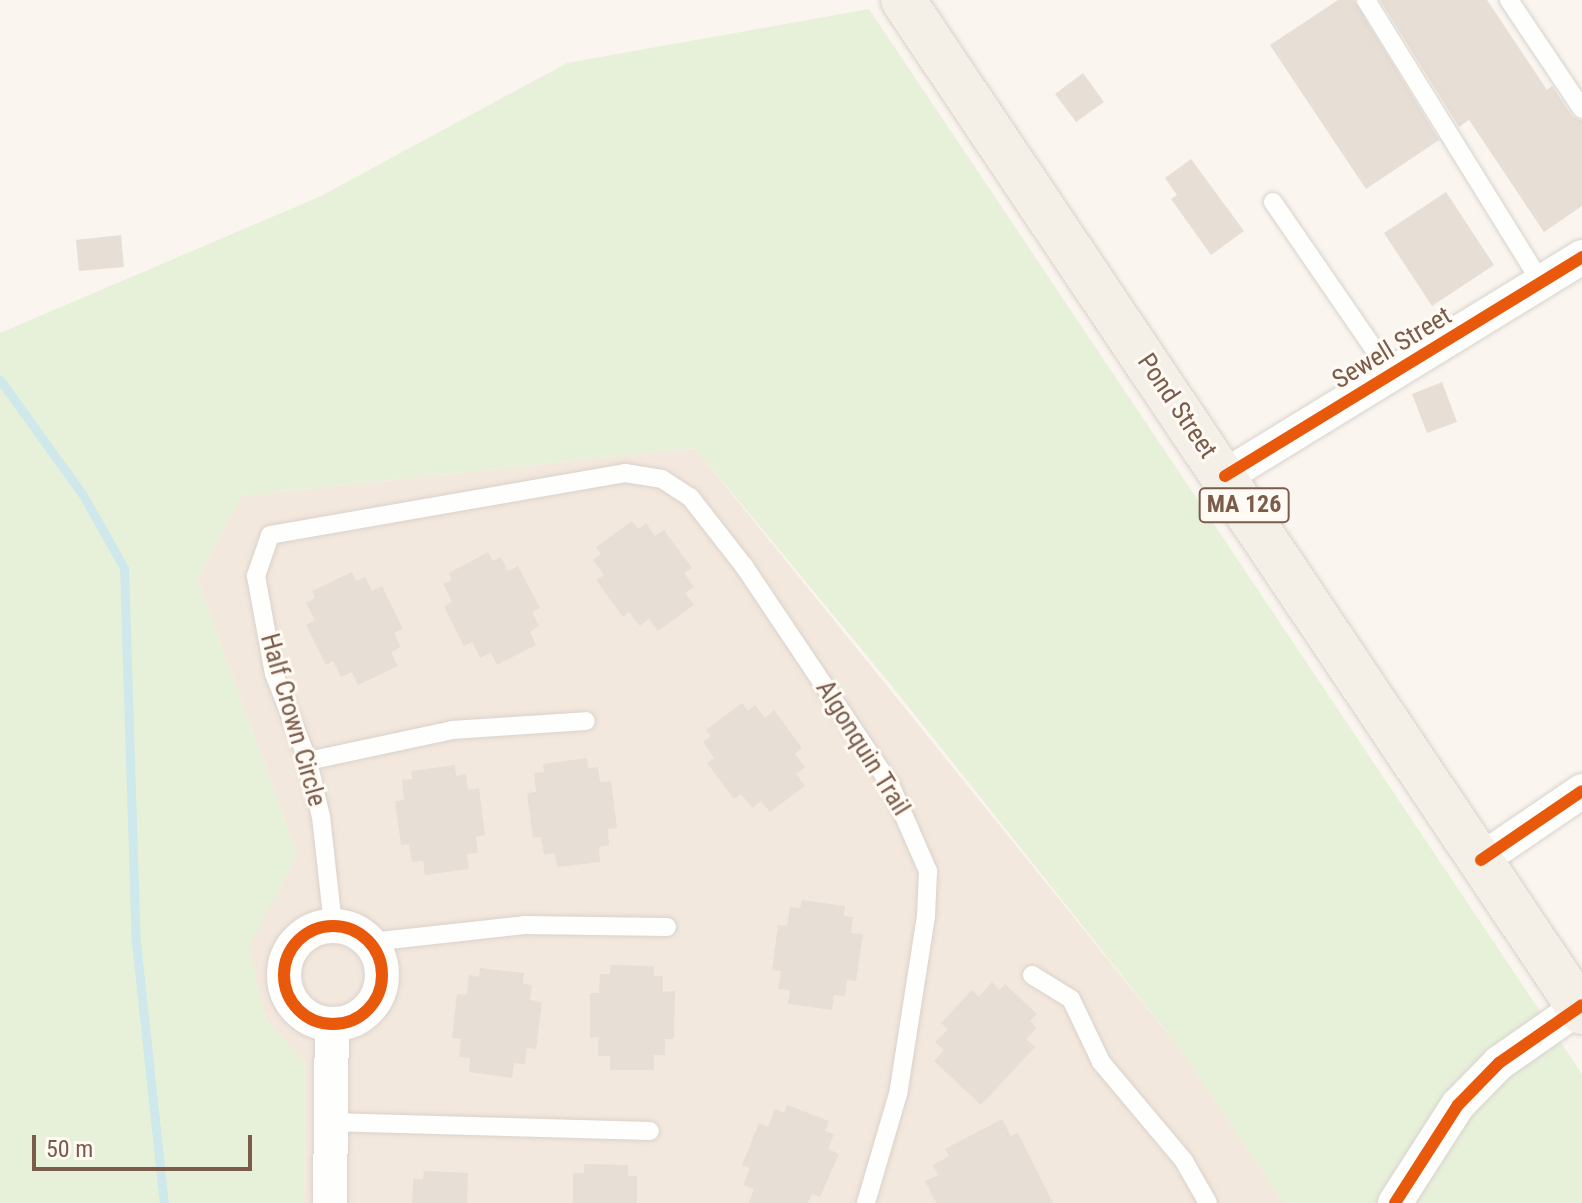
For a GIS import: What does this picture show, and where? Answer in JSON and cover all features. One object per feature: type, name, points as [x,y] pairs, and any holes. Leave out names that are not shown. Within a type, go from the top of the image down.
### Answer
[{"type":"main road","name":"Pond Street","points":[[903,0],[1581,1008]]},
{"type":"street","name":"Sewell Street","points":[[1225,476],[1582,257]]},
{"type":"street","points":[[1481,860],[1582,791]]},
{"type":"street","points":[[333,925],[356,931],[371,942],[382,965],[382,984],[373,1005],[351,1021],[332,1025],[302,1014],[286,991],[283,972],[298,939],[333,925]]},
{"type":"street","points":[[1395,1203],[1458,1105],[1499,1063],[1581,1008]]},
{"type":"street","points":[[330,1203],[332,1025]]},
{"type":"lane","points":[[1366,0],[1541,282]]},
{"type":"lane","points":[[1509,0],[1582,109]]},
{"type":"lane","points":[[1273,202],[1391,374]]},
{"type":"lane","name":"Algonquin Trail","points":[[524,488],[625,473],[662,479],[690,497],[744,566],[851,725],[913,829],[928,871],[926,916],[898,1094],[866,1203]]},
{"type":"lane","name":"Half Crown Circle","points":[[333,925],[321,817],[308,761],[274,674],[256,576],[270,535],[524,488]]},
{"type":"lane","points":[[308,761],[452,730],[586,721]]},
{"type":"lane","points":[[371,942],[524,925],[667,927]]},
{"type":"lane","points":[[1032,975],[1071,999],[1101,1062],[1184,1161],[1208,1203]]},
{"type":"lane","points":[[329,1122],[650,1131]]},
{"type":"shaded area","points":[[695,448],[1181,1050],[1284,1203],[304,1203],[306,1065],[265,1018],[248,947],[297,854],[197,579],[242,496]]},
{"type":"green space","points":[[869,9],[1582,1074],[1582,1203],[1284,1203],[1181,1050],[891,685],[695,448],[242,496],[197,579],[297,854],[249,947],[265,1018],[306,1065],[304,1203],[0,1203],[0,333],[319,197],[567,63]]},
{"type":"building","points":[[1338,0],[1354,0],[1439,140],[1366,189],[1270,45]]},
{"type":"building","points":[[1380,0],[1487,0],[1547,90],[1552,86],[1572,116],[1582,121],[1582,206],[1544,232],[1469,120],[1459,127]]},
{"type":"building","points":[[1083,73],[1104,102],[1076,122],[1055,94]]},
{"type":"building","points":[[1191,159],[1244,231],[1211,255],[1171,199],[1177,195],[1165,178]]},
{"type":"building","points":[[1446,192],[1494,265],[1432,306],[1384,233]]},
{"type":"building","points":[[121,235],[124,267],[79,271],[76,240]]},
{"type":"building","points":[[1442,382],[1457,422],[1427,433],[1412,394]]},
{"type":"building","points":[[632,521],[638,529],[646,523],[655,536],[664,530],[692,568],[684,573],[694,587],[685,593],[694,605],[658,631],[649,619],[640,626],[629,612],[623,617],[596,580],[604,575],[593,560],[601,554],[596,547]]},
{"type":"building","points":[[488,552],[493,561],[501,557],[508,571],[518,566],[540,608],[532,612],[539,626],[530,632],[536,645],[497,665],[491,653],[480,658],[472,642],[464,646],[444,606],[452,602],[443,584],[452,580],[449,573]]},
{"type":"building","points":[[352,572],[356,581],[365,577],[372,591],[382,586],[403,629],[394,633],[401,647],[391,652],[398,666],[358,685],[352,672],[341,677],[333,661],[326,665],[306,625],[315,620],[306,603],[315,598],[312,591]]},
{"type":"building","points":[[742,703],[748,711],[755,705],[765,718],[774,710],[802,748],[795,754],[805,767],[796,774],[805,786],[770,812],[761,801],[752,808],[741,794],[734,799],[707,763],[714,758],[703,742],[711,736],[706,730]]},
{"type":"building","points":[[587,758],[588,768],[598,767],[600,782],[611,781],[617,828],[608,829],[609,845],[599,847],[600,862],[557,867],[555,853],[544,855],[541,837],[533,838],[527,793],[536,792],[534,773],[544,772],[543,764]]},
{"type":"building","points":[[455,765],[456,776],[466,774],[468,790],[479,788],[485,835],[476,837],[478,853],[467,854],[469,869],[425,875],[423,861],[412,862],[409,844],[401,845],[395,801],[404,800],[402,780],[412,779],[411,771]]},
{"type":"building","points":[[802,900],[845,906],[844,916],[853,917],[851,933],[863,934],[856,981],[847,980],[845,996],[834,995],[832,1010],[788,1004],[790,990],[778,989],[781,971],[772,970],[778,925],[787,926],[790,907],[800,908]]},
{"type":"building","points":[[610,965],[654,966],[654,976],[663,976],[663,992],[675,991],[674,1039],[665,1039],[665,1055],[654,1055],[654,1070],[610,1070],[610,1056],[598,1056],[598,1037],[590,1038],[590,993],[599,993],[600,974],[610,974]]},
{"type":"building","points":[[480,968],[524,973],[523,984],[532,985],[530,1000],[542,1002],[536,1049],[527,1048],[525,1064],[514,1063],[512,1078],[469,1072],[470,1058],[459,1057],[461,1039],[452,1038],[457,994],[467,995],[469,975],[479,977]]},
{"type":"building","points":[[992,982],[999,990],[1005,984],[1037,1014],[1030,1021],[1037,1028],[1026,1039],[1035,1047],[981,1105],[934,1061],[944,1050],[935,1042],[948,1029],[941,1023],[972,990],[979,997]]},
{"type":"building","points":[[787,1105],[829,1121],[825,1131],[834,1134],[828,1149],[839,1154],[820,1197],[812,1194],[808,1203],[749,1203],[754,1189],[743,1185],[750,1168],[742,1165],[759,1123],[768,1127],[775,1109],[784,1113]]},
{"type":"building","points":[[1002,1119],[1011,1136],[1018,1133],[1053,1203],[936,1203],[925,1181],[938,1175],[933,1165],[949,1156],[945,1149]]},
{"type":"building","points":[[584,1164],[628,1165],[628,1176],[637,1176],[637,1203],[573,1203],[573,1173],[584,1173]]},
{"type":"building","points":[[424,1171],[468,1173],[467,1203],[412,1203],[413,1179],[423,1179]]},
{"type":"waterway","points":[[0,380],[83,495],[124,568],[136,942],[164,1203]]},
{"type":"cycle path","points":[[1225,476],[1582,257]]},
{"type":"cycle path","points":[[1481,860],[1582,791]]},
{"type":"cycle path","points":[[333,926],[352,929],[368,940],[379,956],[382,975],[379,994],[368,1010],[352,1021],[333,1024],[314,1021],[298,1010],[287,994],[284,975],[287,956],[298,940],[314,929],[333,926]]},
{"type":"cycle path","points":[[1395,1203],[1458,1105],[1499,1063],[1582,1005]]}]
